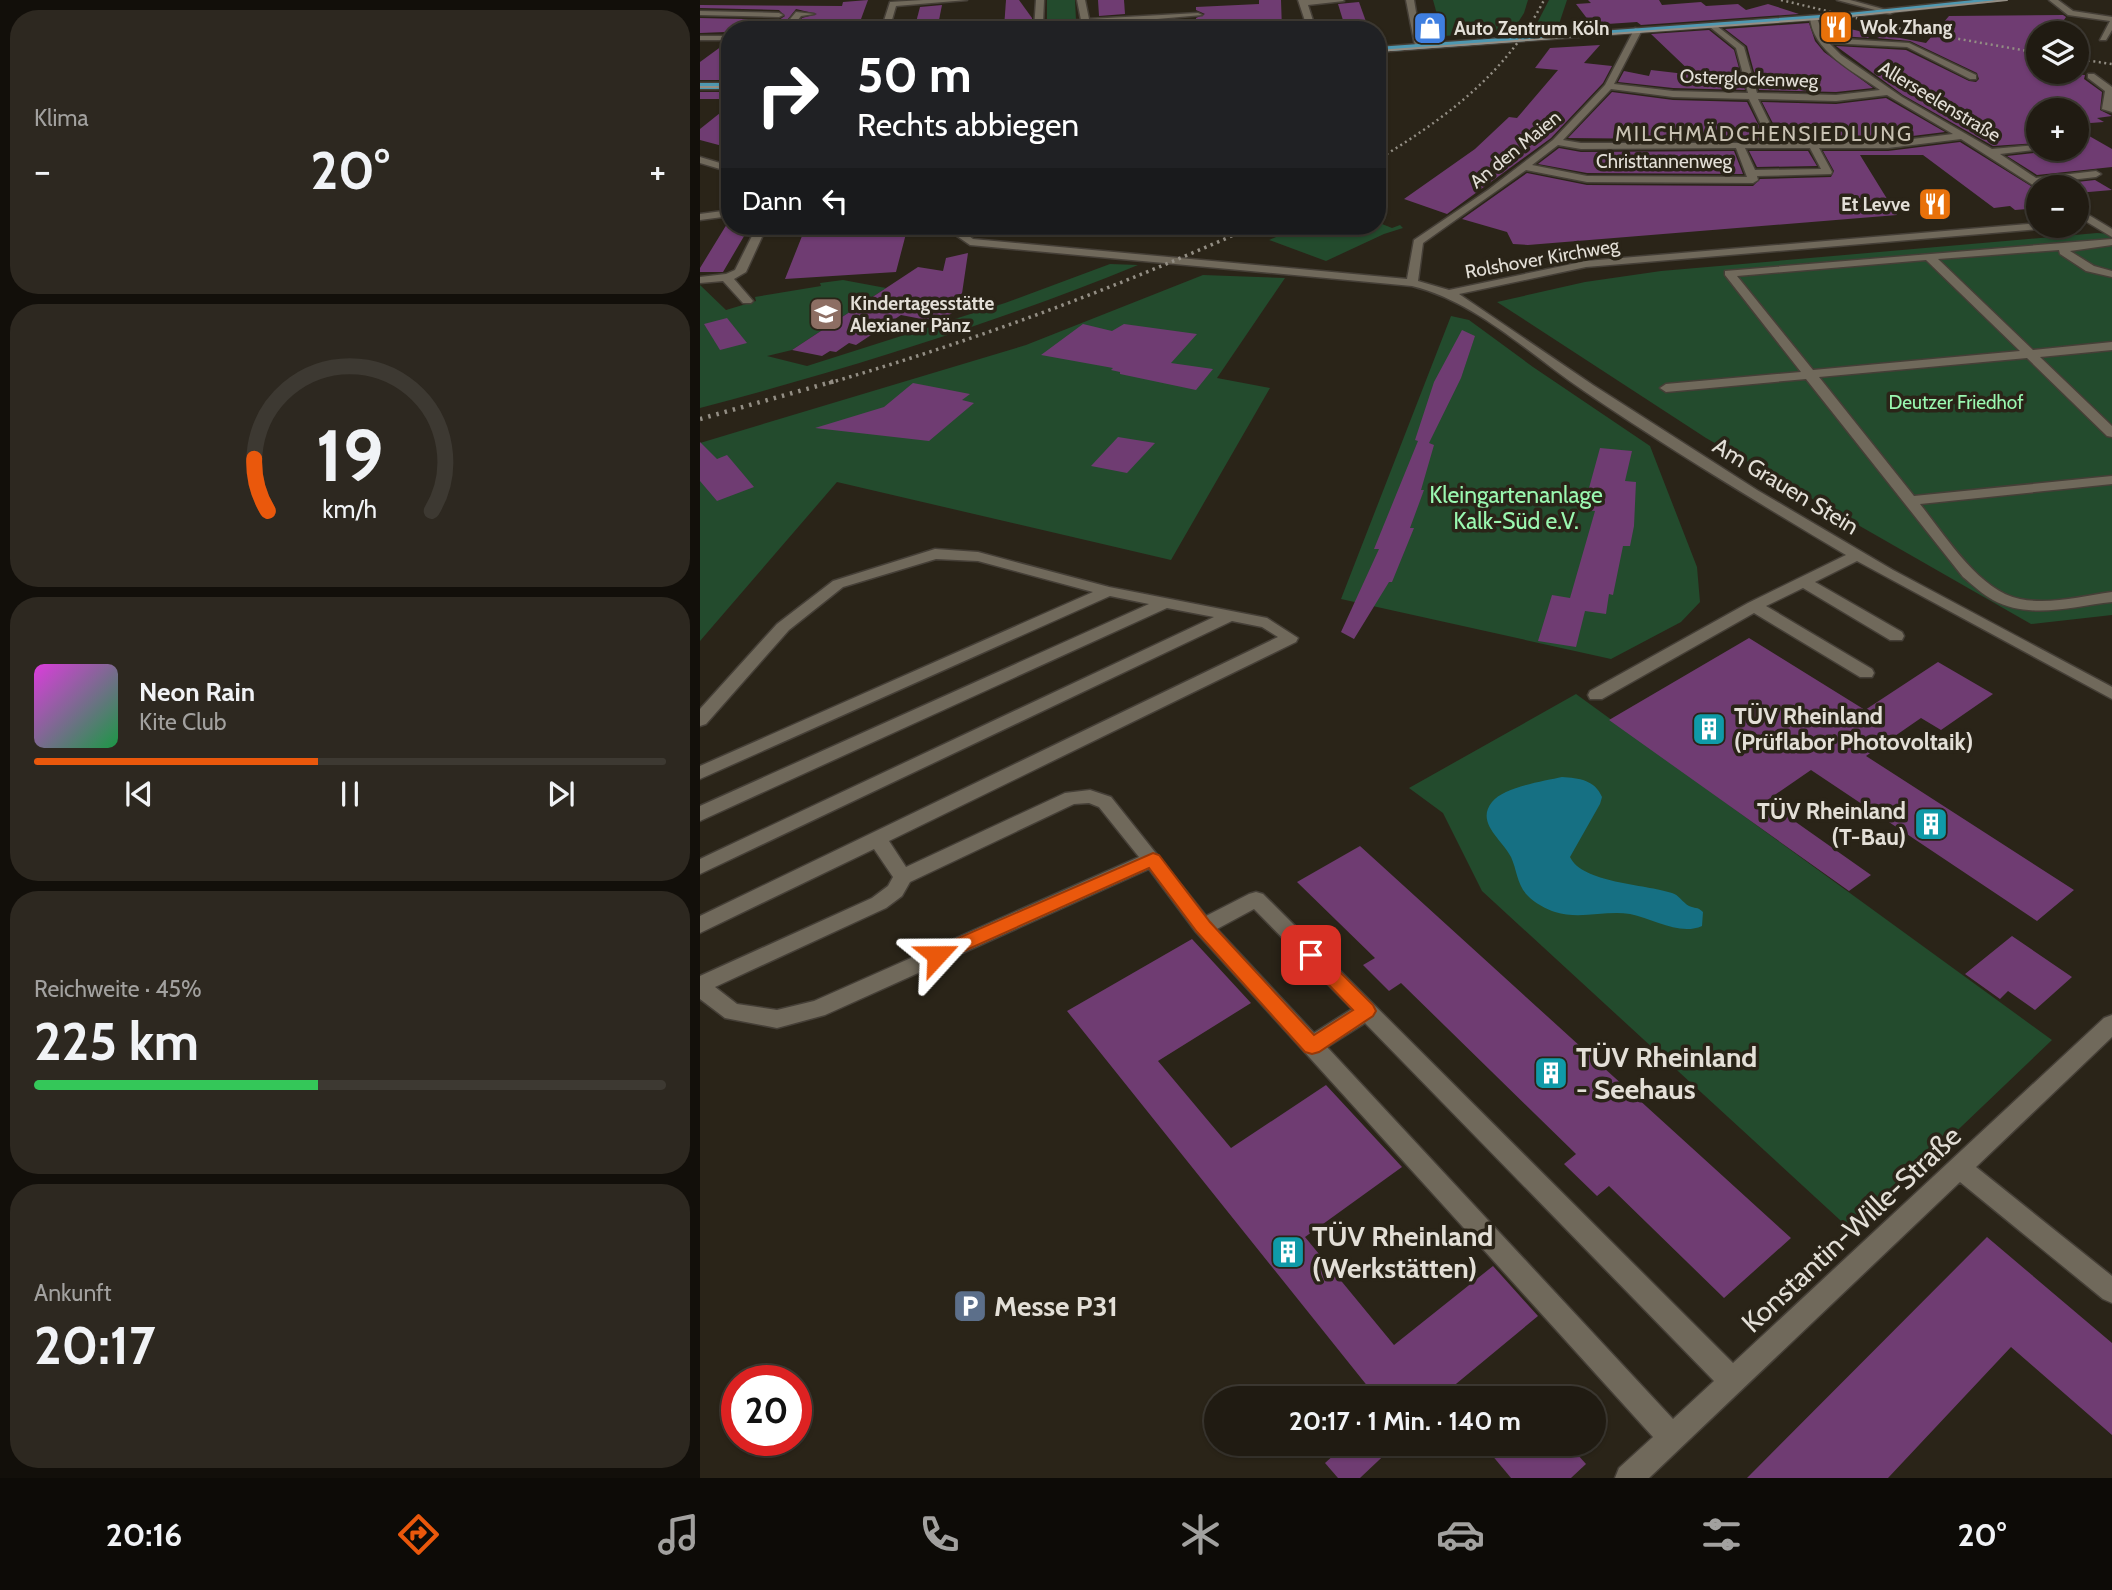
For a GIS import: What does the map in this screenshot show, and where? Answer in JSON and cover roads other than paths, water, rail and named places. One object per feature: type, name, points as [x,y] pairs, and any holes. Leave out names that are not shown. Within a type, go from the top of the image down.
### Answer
[{"type":"main road","points":[[1386,49],[1889,12],[1997,0]]},
{"type":"main road","points":[[700,86],[721,86]]},
{"type":"street","points":[[886,21],[889,2],[963,0]]},
{"type":"street","points":[[1038,21],[1040,0]]},
{"type":"street","points":[[1081,0],[1085,21]]},
{"type":"street","points":[[1410,0],[1419,46]]},
{"type":"street","points":[[1841,0],[1889,12]]},
{"type":"street","points":[[2053,0],[2071,13],[2112,21],[2103,38]]},
{"type":"street","points":[[1309,21],[1303,1],[1340,1]]},
{"type":"street","points":[[700,13],[779,15]]},
{"type":"street","points":[[709,24],[724,13]]},
{"type":"street","points":[[793,21],[799,14],[810,14]]},
{"type":"street","points":[[1101,21],[1198,15]]},
{"type":"street","name":"Allerseelenstraße","points":[[1813,18],[1822,40],[1838,57],[1888,92],[2026,175]]},
{"type":"street","points":[[1713,24],[1740,47],[1756,108],[1776,145]]},
{"type":"street","name":"An den Maien","points":[[1412,283],[1418,242],[1526,167],[1556,142],[1609,86],[1638,30]]},
{"type":"street","points":[[700,38],[721,38]]},
{"type":"street","name":"Allerseelenstraße","points":[[1822,40],[1909,45],[1973,78]]},
{"type":"street","points":[[2091,76],[2110,90],[2110,107]]},
{"type":"street","name":"Osterglockenweg","points":[[1609,86],[1673,94],[1836,98],[1888,92]]},
{"type":"street","points":[[1556,142],[1581,146],[1888,145],[1964,136]]},
{"type":"street","points":[[1739,145],[1752,176]]},
{"type":"street","name":"Christtannenweg","points":[[1526,167],[1587,179],[1827,172],[1813,145]]},
{"type":"street","points":[[1991,152],[2026,148]]},
{"type":"street","points":[[700,160],[721,166]]},
{"type":"street","points":[[2089,175],[2096,174]]},
{"type":"street","points":[[700,217],[721,214]]},
{"type":"street","points":[[2089,218],[2112,234]]},
{"type":"street","points":[[2089,221],[2112,219]]},
{"type":"street","points":[[1863,226],[1875,239]]},
{"type":"street","name":"Rolshover Kirchweg","points":[[960,235],[971,242],[1412,283],[1450,293],[1594,263],[2026,227]]},
{"type":"street","points":[[700,280],[728,277],[740,272],[758,235]]},
{"type":"street","points":[[1748,236],[1758,248]]},
{"type":"street","points":[[1689,241],[1698,254]]},
{"type":"street","points":[[2112,242],[1729,273],[1968,574],[2010,602],[2045,605],[2112,597]]},
{"type":"street","points":[[1649,244],[1659,257]]},
{"type":"street","points":[[2065,246],[2064,252],[2082,265],[2112,274]]},
{"type":"street","points":[[1585,249],[1594,263]]},
{"type":"street","points":[[1928,257],[2112,433]]},
{"type":"street","points":[[728,277],[729,282],[747,301]]},
{"type":"street","name":"Am Grauen Stein","points":[[1450,293],[1660,435],[1857,555],[2112,694]]},
{"type":"street","points":[[1666,388],[2112,346]]},
{"type":"street","points":[[1908,501],[2112,480]]},
{"type":"street","points":[[700,720],[783,627],[838,584],[935,554],[978,557],[1108,591],[1267,623],[1290,638],[700,925]]},
{"type":"street","points":[[1596,695],[1754,606],[1857,555]]},
{"type":"street","points":[[1804,582],[1896,636]]},
{"type":"street","points":[[700,773],[1108,591]]},
{"type":"street","points":[[700,814],[1164,603]]},
{"type":"street","points":[[1754,606],[1866,673]]},
{"type":"street","points":[[700,867],[1232,615]]},
{"type":"street","points":[[1153,859],[818,1009],[777,1019],[732,1012],[700,987],[879,903],[895,891],[903,877],[1071,798],[1090,796],[1105,802],[1153,859],[1203,927],[1672,1438]]},
{"type":"street","points":[[877,839],[903,877]]},
{"type":"street","points":[[1203,927],[1256,899],[1731,1381]]},
{"type":"street","points":[[1312,1046],[1366,1011]]},
{"type":"street","name":"Konstantin-Wille-Straße","points":[[1629,1478],[2112,1024]]},
{"type":"street","points":[[1960,1168],[2112,1291]]},
{"type":"water","points":[[1562,777],[1591,783],[1602,797],[1570,857],[1577,866],[1600,877],[1674,894],[1689,906],[1703,912],[1702,926],[1694,929],[1676,928],[1621,913],[1564,914],[1545,908],[1524,892],[1511,857],[1488,824],[1488,810],[1492,802],[1505,792]]},
{"type":"tram line","points":[[1386,50],[1831,18],[2007,0]]},
{"type":"tram line","points":[[700,87],[721,87]]},
{"type":"railway","points":[[1386,154],[1427,128],[1493,72],[1512,50],[1544,0]]},
{"type":"railway","points":[[1781,0],[1902,29],[2026,51]]},
{"type":"railway","points":[[2089,61],[2112,64]]},
{"type":"railway","points":[[829,383],[1044,312],[1233,235]]},
{"type":"railway","points":[[700,419],[835,381]]},
{"type":"place","name":"Wok Zhang","points":[[1836,27]]},
{"type":"place","name":"Auto Zentrum Köln","points":[[1430,28]]},
{"type":"place","name":"Et Levve","points":[[1935,204]]},
{"type":"place","name":"Kindertagesstätte Alexianer Pänz","points":[[826,314]]},
{"type":"place","name":"TÜV Rheinland (Prüflabor Photovoltaik)","points":[[1709,729]]},
{"type":"place","name":"TÜV Rheinland (T-Bau)","points":[[1931,824]]},
{"type":"place","name":"TÜV Rheinland - Seehaus","points":[[1551,1073]]},
{"type":"place","name":"TÜV Rheinland (Werkstätten)","points":[[1288,1252]]},
{"type":"place","name":"Messe P31","points":[[970,1306]]},
{"type":"district","name":"MILCHMÄDCHENSIEDLUNG","points":[[1764,134]]},
{"type":"park label","name":"Deutzer Friedhof","points":[[1956,402]]},
{"type":"park label","name":"Kleingartenanlage Kalk-Süd e.V.","points":[[1516,508]]}]
